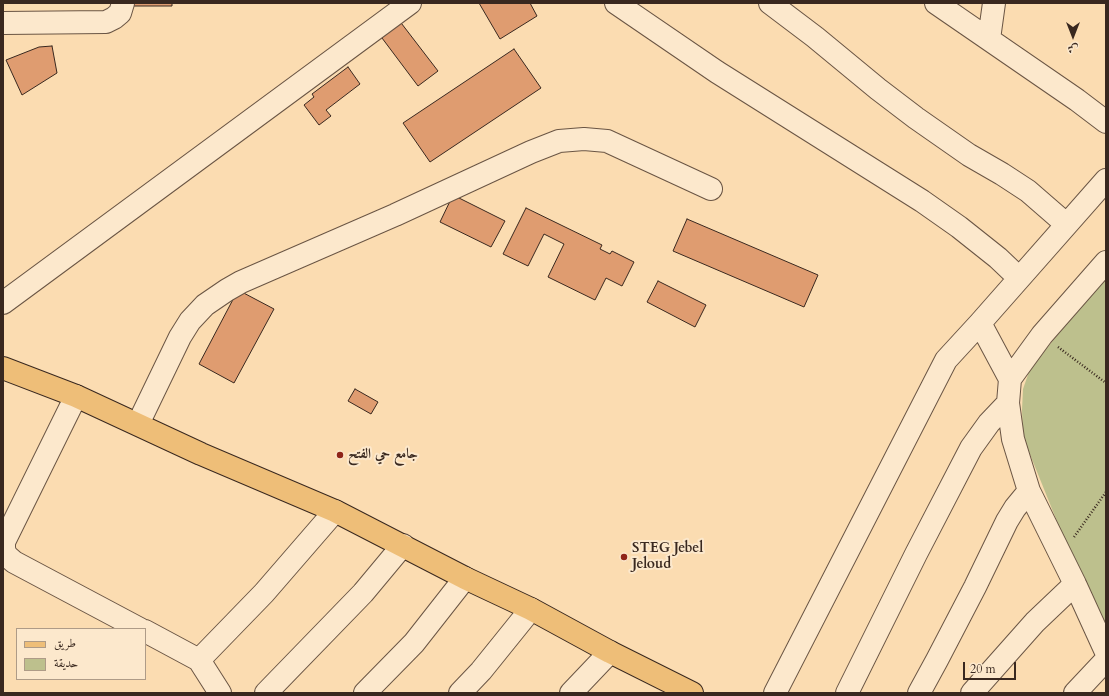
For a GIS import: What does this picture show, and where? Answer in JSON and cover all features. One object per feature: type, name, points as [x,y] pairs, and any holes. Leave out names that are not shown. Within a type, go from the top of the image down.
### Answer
[{"type":"main road","points":[[3,368],[76,396],[201,454],[335,511],[465,578],[531,609],[610,652],[692,693]]},
{"type":"street","points":[[3,23],[49,13],[106,22],[120,13],[123,3]]},
{"type":"street","points":[[3,303],[410,3]]},
{"type":"street","points":[[616,3],[717,72],[922,201],[960,227],[998,258],[1019,278]]},
{"type":"street","points":[[770,3],[916,118],[968,155],[1002,174],[1028,191],[1066,224]]},
{"type":"street","points":[[936,3],[1077,100],[1106,122]]},
{"type":"street","points":[[989,39],[994,3]]},
{"type":"street","points":[[138,424],[176,344],[190,321],[205,305],[241,282],[396,215],[530,152],[559,141],[584,139],[607,141],[711,190]]},
{"type":"street","points":[[775,693],[946,360],[1106,180]]},
{"type":"street","points":[[1075,693],[1105,649],[1029,491],[1013,439],[1008,403],[1010,379],[1042,335],[1106,262]]},
{"type":"street","points":[[980,323],[1010,379]]},
{"type":"street","points":[[76,396],[4,542],[3,549],[6,555],[14,562],[138,628]]},
{"type":"street","points":[[847,693],[916,554],[971,448],[989,422],[1008,403]]},
{"type":"street","points":[[919,693],[972,594],[1007,521],[1015,508],[1029,491]]},
{"type":"street","points":[[199,660],[264,593],[335,511]]},
{"type":"street","points":[[266,693],[363,593],[403,545]]},
{"type":"street","points":[[365,693],[414,643],[465,578]]},
{"type":"street","points":[[972,693],[1035,622],[1075,584]]},
{"type":"street","points":[[460,693],[481,671],[531,609]]},
{"type":"street","points":[[146,632],[199,660],[220,693]]},
{"type":"street","points":[[571,693],[610,652]]},
{"type":"path","points":[[1042,335],[1106,383]]},
{"type":"path","points":[[1061,555],[1106,492]]},
{"type":"green space","points":[[1106,275],[1106,629],[1102,633],[1023,437],[1022,410],[1023,389],[1030,369]]},
{"type":"building","points":[[128,3],[172,3],[172,6],[128,6]]},
{"type":"building","points":[[479,3],[530,3],[537,16],[500,39]]},
{"type":"building","points":[[395,15],[438,71],[418,86],[376,30]]},
{"type":"building","points":[[52,46],[57,73],[22,95],[6,60],[39,47]]},
{"type":"building","points":[[514,49],[541,88],[430,162],[403,123]]},
{"type":"building","points":[[348,67],[360,84],[326,110],[331,116],[319,125],[304,105],[314,97],[312,94]]},
{"type":"building","points":[[453,195],[505,221],[491,247],[440,222]]},
{"type":"building","points":[[526,208],[602,245],[600,249],[610,254],[612,251],[634,262],[622,286],[606,278],[595,300],[548,277],[564,244],[544,234],[528,266],[503,254]]},
{"type":"building","points":[[687,219],[818,275],[804,307],[673,251]]},
{"type":"building","points":[[658,281],[706,305],[695,327],[647,302]]},
{"type":"building","points":[[238,290],[274,309],[234,383],[199,364]]},
{"type":"building","points":[[355,389],[378,402],[371,414],[348,401]]},
{"type":"place","name":"جامع حي الفتح","points":[[340,455]]},
{"type":"place","name":"STEG Jebel Jeloud","points":[[624,557]]}]
